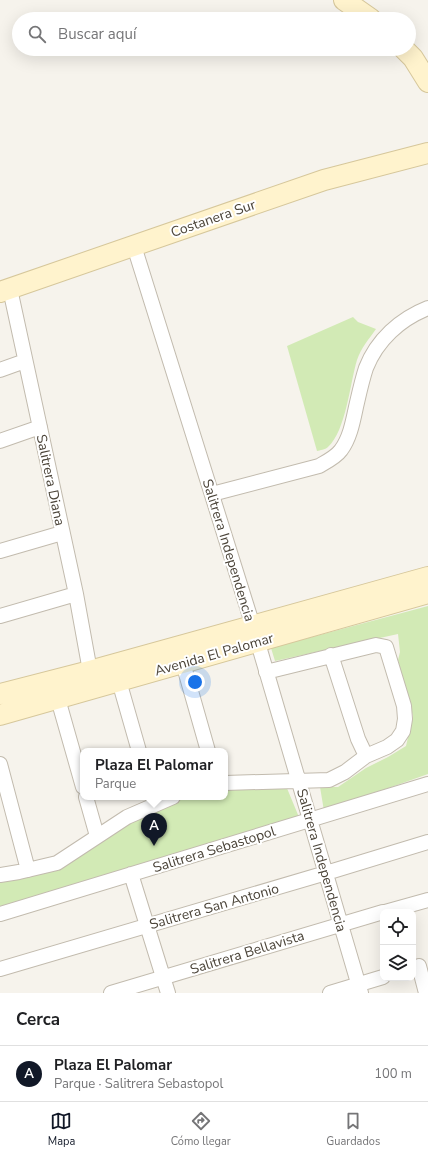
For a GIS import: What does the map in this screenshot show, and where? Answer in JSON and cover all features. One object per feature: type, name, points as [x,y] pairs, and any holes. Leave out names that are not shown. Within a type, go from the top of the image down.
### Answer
[{"type":"street","points":[[344,0],[361,12]]},
{"type":"street","points":[[411,56],[428,82]]},
{"type":"street","name":"Costanera Sur","points":[[5,291],[324,180],[428,153]]},
{"type":"street","name":"Salitrera Independencia","points":[[134,246],[255,634],[360,989]]},
{"type":"street","name":"Salitrera Diana","points":[[5,291],[25,361],[40,427],[76,594],[90,671]]},
{"type":"street","points":[[212,494],[319,466],[332,458],[341,450],[350,429],[366,368],[379,344],[394,327],[416,312],[428,308]]},
{"type":"street","points":[[0,370],[25,361]]},
{"type":"street","points":[[0,441],[40,427]]},
{"type":"street","points":[[0,551],[62,533]]},
{"type":"street","name":"Avenida El Palomar","points":[[0,715],[183,663],[255,634],[428,577]]},
{"type":"street","name":"Avenida El Palomar","points":[[0,694],[90,671],[428,593]]},
{"type":"street","points":[[0,616],[76,594]]},
{"type":"street","points":[[228,783],[329,780],[345,772],[366,756],[388,747],[397,740],[403,731],[404,706],[386,647],[376,645],[266,672]]},
{"type":"street","points":[[332,655],[358,739],[366,756]]},
{"type":"street","points":[[183,663],[207,748]]},
{"type":"street","points":[[119,681],[138,748]]},
{"type":"street","points":[[58,699],[80,776]]},
{"type":"street","points":[[0,764],[28,870]]},
{"type":"street","name":"Salitrera Sebastopol","points":[[0,914],[428,784]]},
{"type":"street","points":[[87,800],[97,836]]},
{"type":"street","points":[[0,875],[57,863],[153,801]]},
{"type":"street","name":"Salitrera San Antonio","points":[[0,969],[428,842]]},
{"type":"street","points":[[130,874],[168,993]]},
{"type":"street","name":"Salitrera Bellavista","points":[[395,909],[428,900]]},
{"type":"street","name":"Salitrera Bellavista","points":[[111,993],[380,913]]},
{"type":"street","points":[[420,966],[426,993]]},
{"type":"street","points":[[330,993],[360,989],[380,979]]},
{"type":"green space","points":[[353,317],[358,322],[376,329],[357,360],[347,406],[339,430],[334,440],[328,447],[317,451],[287,346]]},
{"type":"green space","points":[[428,606],[428,774],[324,811],[320,787],[338,787],[366,768],[406,746],[413,716],[398,660],[400,652],[398,634],[275,661],[271,648]]},
{"type":"green space","points":[[284,781],[301,822],[0,909],[0,880],[28,875],[133,818],[170,800],[228,800],[228,787]]},
{"type":"place","name":"Plaza El Palomar","points":[[154,846]]}]
